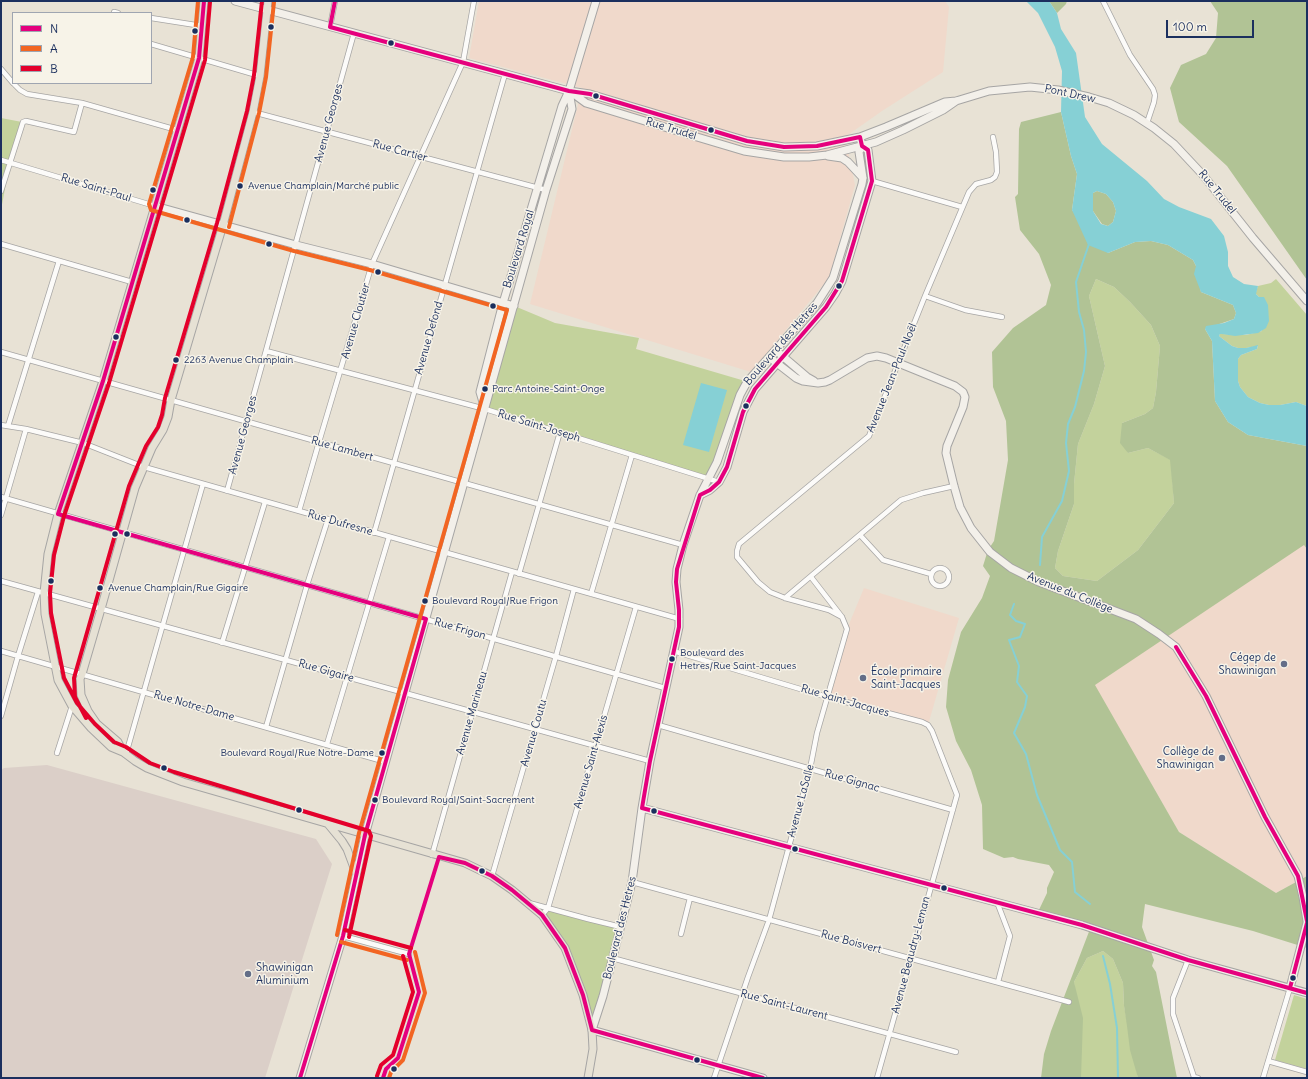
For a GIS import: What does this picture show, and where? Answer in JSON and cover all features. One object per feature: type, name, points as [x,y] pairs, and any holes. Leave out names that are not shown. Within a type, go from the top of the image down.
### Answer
[{"type":"main road","points":[[204,1],[199,58],[103,381],[58,514],[48,554],[41,593],[58,680],[72,706],[91,728],[111,747],[124,753],[146,768],[172,778],[465,864],[492,876],[512,890],[542,916],[565,948],[583,995],[592,1030],[593,1049],[590,1077]]},
{"type":"main road","points":[[124,753],[118,742],[97,724],[88,711],[81,695],[80,679],[135,488],[152,448],[163,430],[168,417],[171,400],[223,225],[253,112],[260,76],[268,1]]},
{"type":"main road","points":[[328,824],[347,849],[356,873]]},
{"type":"street","name":"Rue Trudel","points":[[235,1],[569,91],[590,94],[747,141],[784,147],[817,146],[860,137],[886,128],[945,102],[956,101],[989,91],[1030,87]]},
{"type":"street","points":[[330,27],[335,1]]},
{"type":"street","name":"Avenue Cloutier","points":[[299,511],[372,264],[463,62],[474,1]]},
{"type":"street","name":"Boulevard Royal","points":[[485,409],[480,392],[503,303],[562,106],[569,91],[596,1]]},
{"type":"street","points":[[1103,1],[1130,55],[1153,89],[1155,97],[1154,104],[1147,123]]},
{"type":"street","points":[[152,18],[202,26]]},
{"type":"street","name":"Avenue Georges","points":[[227,491],[354,33]]},
{"type":"street","points":[[152,44],[260,76]]},
{"type":"street","points":[[1,69],[12,82]]},
{"type":"street","name":"Avenue Defond","points":[[374,532],[505,74]]},
{"type":"street","points":[[14,84],[27,94],[82,103],[177,130]]},
{"type":"street","name":"Pont Drew","points":[[1030,87],[1074,93],[1108,103]]},
{"type":"street","name":"Rue Trudel","points":[[569,91],[586,103],[744,151],[784,158],[825,155],[876,142],[943,110],[956,101]]},
{"type":"street","name":"Boulevard Royal","points":[[300,1078],[343,936],[365,835],[406,694],[546,190],[572,109],[569,91]]},
{"type":"street","points":[[1,192],[23,122],[26,121],[74,132],[82,103]]},
{"type":"street","name":"Rue Trudel","points":[[1108,103],[1147,123],[1170,140],[1193,164],[1253,238],[1307,301]]},
{"type":"street","name":"Rue Cartier","points":[[253,112],[546,190]]},
{"type":"street","name":"Boulevard des Hetres","points":[[592,1030],[603,996],[632,882],[650,762],[679,627],[680,619],[676,582],[677,569],[683,545],[700,495],[710,479],[740,395],[747,382],[817,303],[833,278],[863,178],[859,152],[862,146],[860,137]]},
{"type":"street","name":"Avenue Jean-Paul-Noël","points":[[842,617],[829,610],[785,598],[770,592],[758,582],[737,557],[739,544],[869,436],[925,296],[969,192],[976,184],[991,180],[995,177],[997,172],[996,152],[993,137]]},
{"type":"street","name":"Boulevard des Hetres","points":[[700,495],[710,490],[719,482],[727,467],[743,412],[755,389],[826,307],[838,288],[847,264],[872,181],[868,150],[862,146]]},
{"type":"street","points":[[825,155],[842,158],[863,178]]},
{"type":"street","name":"Rue Saint-Paul","points":[[1,160],[155,206],[296,245],[372,264],[514,306]]},
{"type":"street","points":[[872,181],[962,207]]},
{"type":"street","points":[[1,244],[132,282]]},
{"type":"street","points":[[8,426],[59,261]]},
{"type":"street","points":[[925,296],[965,310],[1002,317]]},
{"type":"street","name":"Rue Saint-Joseph","points":[[266,350],[485,409],[719,482]]},
{"type":"street","points":[[775,350],[807,378],[818,383]]},
{"type":"street","name":"Rue Lambert","points":[[1,352],[683,545]]},
{"type":"street","name":"Avenue du Collège","points":[[818,383],[830,380],[867,358],[877,356],[955,386],[965,397],[963,407],[947,446],[946,453],[960,507],[971,528],[990,552],[1011,568],[1038,582],[1136,619],[1176,647],[1206,696],[1265,817],[1298,876],[1303,897],[1307,922],[1290,988],[1263,1078]]},
{"type":"street","points":[[769,357],[796,378],[803,381],[818,383]]},
{"type":"street","name":"Rue Dufresne","points":[[1,425],[26,428],[83,443],[144,467],[680,619]]},
{"type":"street","points":[[1,515],[4,498],[26,428]]},
{"type":"street","points":[[519,574],[560,432]]},
{"type":"street","points":[[591,594],[632,455]]},
{"type":"street","points":[[124,753],[203,484]]},
{"type":"street","points":[[785,598],[901,500],[954,486]]},
{"type":"street","name":"Rue Frigon","points":[[4,498],[665,688]]},
{"type":"street","points":[[222,643],[265,502]]},
{"type":"street","points":[[266,727],[307,585],[328,520]]},
{"type":"street","points":[[860,535],[883,560],[931,574]]},
{"type":"street","points":[[327,744],[389,537]]},
{"type":"street","points":[[944,568],[948,573],[949,579],[943,585],[937,586],[932,582],[931,574],[935,569],[944,568]]},
{"type":"street","name":"Avenue Marineau","points":[[432,855],[512,572]]},
{"type":"street","name":"Avenue LaSalle","points":[[714,1078],[769,920],[810,769],[817,733],[847,629],[842,617],[811,577]]},
{"type":"street","name":"Rue Gigaire","points":[[1,581],[650,762]]},
{"type":"street","name":"Avenue Coutu","points":[[492,876],[574,589]]},
{"type":"street","points":[[1,716],[18,656],[41,593]]},
{"type":"street","name":"Avenue Saint-Alexis","points":[[542,916],[548,908],[636,607]]},
{"type":"street","name":"Rue Notre-Dame","points":[[1,651],[386,762]]},
{"type":"street","name":"Rue Saint-Jacques","points":[[673,651],[827,697],[922,722],[928,725],[942,755],[957,795],[953,810]]},
{"type":"street","points":[[57,753],[72,706]]},
{"type":"street","name":"Rue Gignac","points":[[658,726],[953,810]]},
{"type":"street","points":[[642,808],[1082,925],[1188,960],[1307,993]]},
{"type":"street","name":"Avenue Beaudry-Leman","points":[[877,1078],[953,810]]},
{"type":"street","name":"Rue Boisvert","points":[[632,882],[1069,1002]]},
{"type":"street","points":[[680,934],[690,898]]},
{"type":"street","points":[[997,902],[1010,936],[998,982]]},
{"type":"street","points":[[528,903],[621,927]]},
{"type":"street","points":[[343,936],[409,954]]},
{"type":"street","name":"Rue Saint-Laurent","points":[[612,958],[956,1052]]},
{"type":"street","points":[[1188,960],[1173,998],[1173,1014],[1194,1077],[1198,1078]]},
{"type":"street","points":[[592,1030],[763,1078]]},
{"type":"street","points":[[1268,1061],[1307,1072]]},
{"type":"shaded area","points":[[479,1],[945,1],[949,7],[943,72],[882,111],[845,137],[855,185],[829,278],[751,372],[530,304],[582,88],[469,58]]},
{"type":"shaded area","name":"Collège de Shawinigan","points":[[1304,544],[1307,549],[1307,876],[1276,893],[1179,832],[1094,685]]},
{"type":"shaded area","points":[[864,588],[959,618],[928,725],[827,697],[847,629]]},
{"type":"shaded area","points":[[47,765],[316,839],[332,864],[265,1078],[1,1078],[1,770],[4,768]]},
{"type":"green space","points":[[1049,1],[1067,1],[1057,13]]},
{"type":"green space","points":[[1210,1],[1307,1],[1307,280],[1227,166],[1179,122],[1170,88],[1181,65],[1206,54],[1216,38],[1218,13]]},
{"type":"green space","points":[[1061,112],[1071,156],[1077,174],[1072,210],[1108,253],[1135,242],[1151,241],[1168,245],[1193,260],[1196,266],[1201,292],[1233,305],[1236,313],[1234,319],[1205,329],[1212,341],[1215,401],[1228,422],[1248,435],[1307,446],[1307,549],[1304,545],[1095,685],[1179,832],[1276,893],[1307,876],[1307,948],[1253,931],[1145,904],[1142,927],[1154,960],[1152,966],[1156,972],[1177,1078],[1138,1078],[1130,1050],[1124,1006],[1123,983],[1113,959],[1103,951],[1087,958],[1074,982],[1083,1018],[1081,1078],[1041,1078],[1044,1054],[1051,1031],[1090,929],[1037,914],[1047,893],[1047,888],[1054,872],[1049,865],[1013,857],[1004,858],[983,849],[982,805],[971,770],[956,741],[946,707],[948,680],[961,632],[982,598],[990,576],[983,566],[988,550],[994,541],[1008,460],[1006,421],[993,387],[992,352],[1013,328],[1046,305],[1051,285],[1039,254],[1020,230],[1015,197],[1018,194],[1019,129],[1021,122]],"holes":[[[1096,279],[1114,287],[1151,325],[1160,346],[1153,408],[1145,414],[1122,423],[1120,443],[1128,453],[1148,448],[1170,460],[1174,503],[1138,550],[1097,581],[1063,576],[1055,568],[1058,551],[1074,504],[1074,484],[1078,444],[1094,404],[1105,366],[1089,296]]]},
{"type":"green space","points":[[1,118],[22,122],[10,162],[1,210]]},
{"type":"green space","points":[[1097,191],[1106,194],[1113,202],[1116,211],[1113,222],[1108,226],[1102,224],[1093,211],[1093,193]]},
{"type":"green space","points":[[1096,279],[1114,287],[1130,302],[1151,325],[1160,346],[1153,408],[1145,414],[1122,423],[1128,453],[1148,448],[1171,460],[1174,503],[1138,550],[1097,581],[1063,576],[1055,568],[1058,551],[1074,504],[1074,484],[1078,444],[1094,404],[1105,366],[1089,296]]},
{"type":"green space","points":[[1276,279],[1307,315],[1307,406],[1296,402],[1280,405],[1269,405],[1260,403],[1248,397],[1240,387],[1238,381],[1238,359],[1241,355],[1257,349],[1258,346],[1238,348],[1232,346],[1219,336],[1220,334],[1246,335],[1262,331],[1259,297],[1256,292],[1258,286],[1271,283]]},
{"type":"green space","points":[[512,305],[555,323],[639,338],[636,349],[745,381],[710,479],[485,409]]},
{"type":"green space","points":[[548,908],[621,927],[592,1030],[565,948],[542,916]]},
{"type":"green space","points":[[1103,951],[1113,959],[1123,983],[1124,1006],[1138,1078],[1081,1078],[1081,1053],[1074,982],[1087,958]]},
{"type":"green space","points":[[1294,995],[1307,999],[1307,1069],[1275,1060]]},
{"type":"water","points":[[1026,1],[1049,1],[1057,13],[1061,29],[1076,53],[1085,117],[1102,144],[1147,181],[1164,199],[1179,207],[1211,219],[1224,236],[1228,252],[1228,266],[1233,277],[1244,284],[1258,286],[1256,294],[1259,297],[1264,297],[1268,305],[1269,321],[1266,328],[1258,333],[1235,336],[1220,334],[1219,336],[1232,346],[1238,348],[1258,345],[1257,349],[1241,355],[1238,359],[1238,381],[1240,387],[1248,397],[1260,403],[1269,405],[1280,405],[1296,402],[1307,406],[1307,446],[1248,435],[1228,422],[1215,401],[1212,341],[1205,329],[1206,326],[1224,323],[1234,319],[1236,313],[1233,305],[1201,292],[1194,274],[1196,266],[1193,260],[1168,245],[1151,241],[1135,242],[1108,253],[1088,245],[1072,210],[1077,174],[1071,156],[1061,112],[1062,71],[1055,47],[1038,13]],"holes":[[[1097,191],[1106,194],[1113,202],[1116,211],[1113,222],[1108,226],[1101,224],[1093,211],[1093,193]]]},
{"type":"water","points":[[701,383],[727,390],[709,452],[683,445]]},
{"type":"waterway","points":[[1040,565],[1042,537],[1062,501],[1069,471],[1066,443],[1068,424],[1075,407],[1084,371],[1086,352],[1084,330],[1079,312],[1076,282],[1089,244]]},
{"type":"waterway","points":[[1014,604],[1010,615],[1016,621],[1025,624],[1020,637],[1009,640],[1019,666],[1017,682],[1027,696],[1025,707],[1014,733],[1026,754],[1037,795],[1060,850],[1072,862],[1075,892],[1090,904]]},
{"type":"waterway","points":[[1103,956],[1110,984],[1117,1028],[1118,1078]]},
{"type":"transit line","name":"A","points":[[198,1],[193,57],[149,204],[151,210],[294,251],[370,270],[507,310],[359,833],[337,935]]},
{"type":"transit line","name":"N","points":[[204,1],[199,58],[103,381],[58,514],[426,619],[365,835],[343,936],[300,1078]]},
{"type":"transit line","name":"B","points":[[86,718],[75,697],[74,678],[129,486],[146,446],[158,427],[165,398],[217,223],[247,111],[254,75],[262,1]]},
{"type":"transit line","name":"N","points":[[335,1],[330,27],[569,91],[590,94],[747,141],[784,147],[817,146],[860,137],[862,146],[868,150],[872,181],[842,281],[826,307],[755,389],[743,412],[727,467],[719,482],[710,490],[700,495],[677,569],[676,582],[679,627],[650,761],[642,808],[1082,925],[1188,960],[1307,993]]},
{"type":"transit line","name":"B","points":[[210,2],[205,60],[109,383],[64,516],[54,555],[50,593],[51,613],[64,678],[77,703],[95,724],[114,742],[126,747],[150,763],[174,772],[369,831],[371,836],[349,937]]},
{"type":"transit line","name":"A","points":[[229,227],[259,113],[266,77],[274,2]]},
{"type":"transit line","name":"N","points":[[1176,647],[1206,696],[1265,817],[1298,876],[1307,921]]},
{"type":"transit line","name":"N","points":[[383,1078],[386,1069],[398,1058],[419,992],[409,954],[439,857],[465,863],[492,876],[512,890],[542,915],[565,948],[583,995],[592,1030],[763,1078]]},
{"type":"transit line","name":"N","points":[[1290,988],[1307,923]]},
{"type":"transit line","name":"B","points":[[345,930],[411,948]]},
{"type":"transit line","name":"A","points":[[341,942],[407,960]]},
{"type":"transit line","name":"A","points":[[389,1078],[391,1072],[403,1060],[425,993],[415,952]]},
{"type":"transit line","name":"B","points":[[377,1076],[381,1065],[393,1055],[413,992],[403,956]]},
{"type":"place","name":"Avenue Champlain/Marché public","points":[[240,186]]},
{"type":"place","name":"2263 Avenue Champlain","points":[[176,360]]},
{"type":"place","name":"Parc Antoine-Saint-Onge","points":[[485,389]]},
{"type":"place","name":"Avenue Champlain/Rue Gigaire","points":[[100,588]]},
{"type":"place","name":"Boulevard Royal/Rue Frigon","points":[[425,601]]},
{"type":"place","name":"Boulevard des Hetres/Rue Saint-Jacques","points":[[672,659]]},
{"type":"place","name":"Cégep de Shawinigan","points":[[1284,664]]},
{"type":"place","name":"École primaire Saint-Jacques","points":[[863,678]]},
{"type":"place","name":"Boulevard Royal/Rue Notre-Dame","points":[[382,753]]},
{"type":"place","name":"Collège de Shawinigan","points":[[1222,758]]},
{"type":"place","name":"Boulevard Royal/Saint-Sacrement","points":[[375,800]]},
{"type":"place","name":"Shawinigan Aluminium","points":[[248,974]]}]
